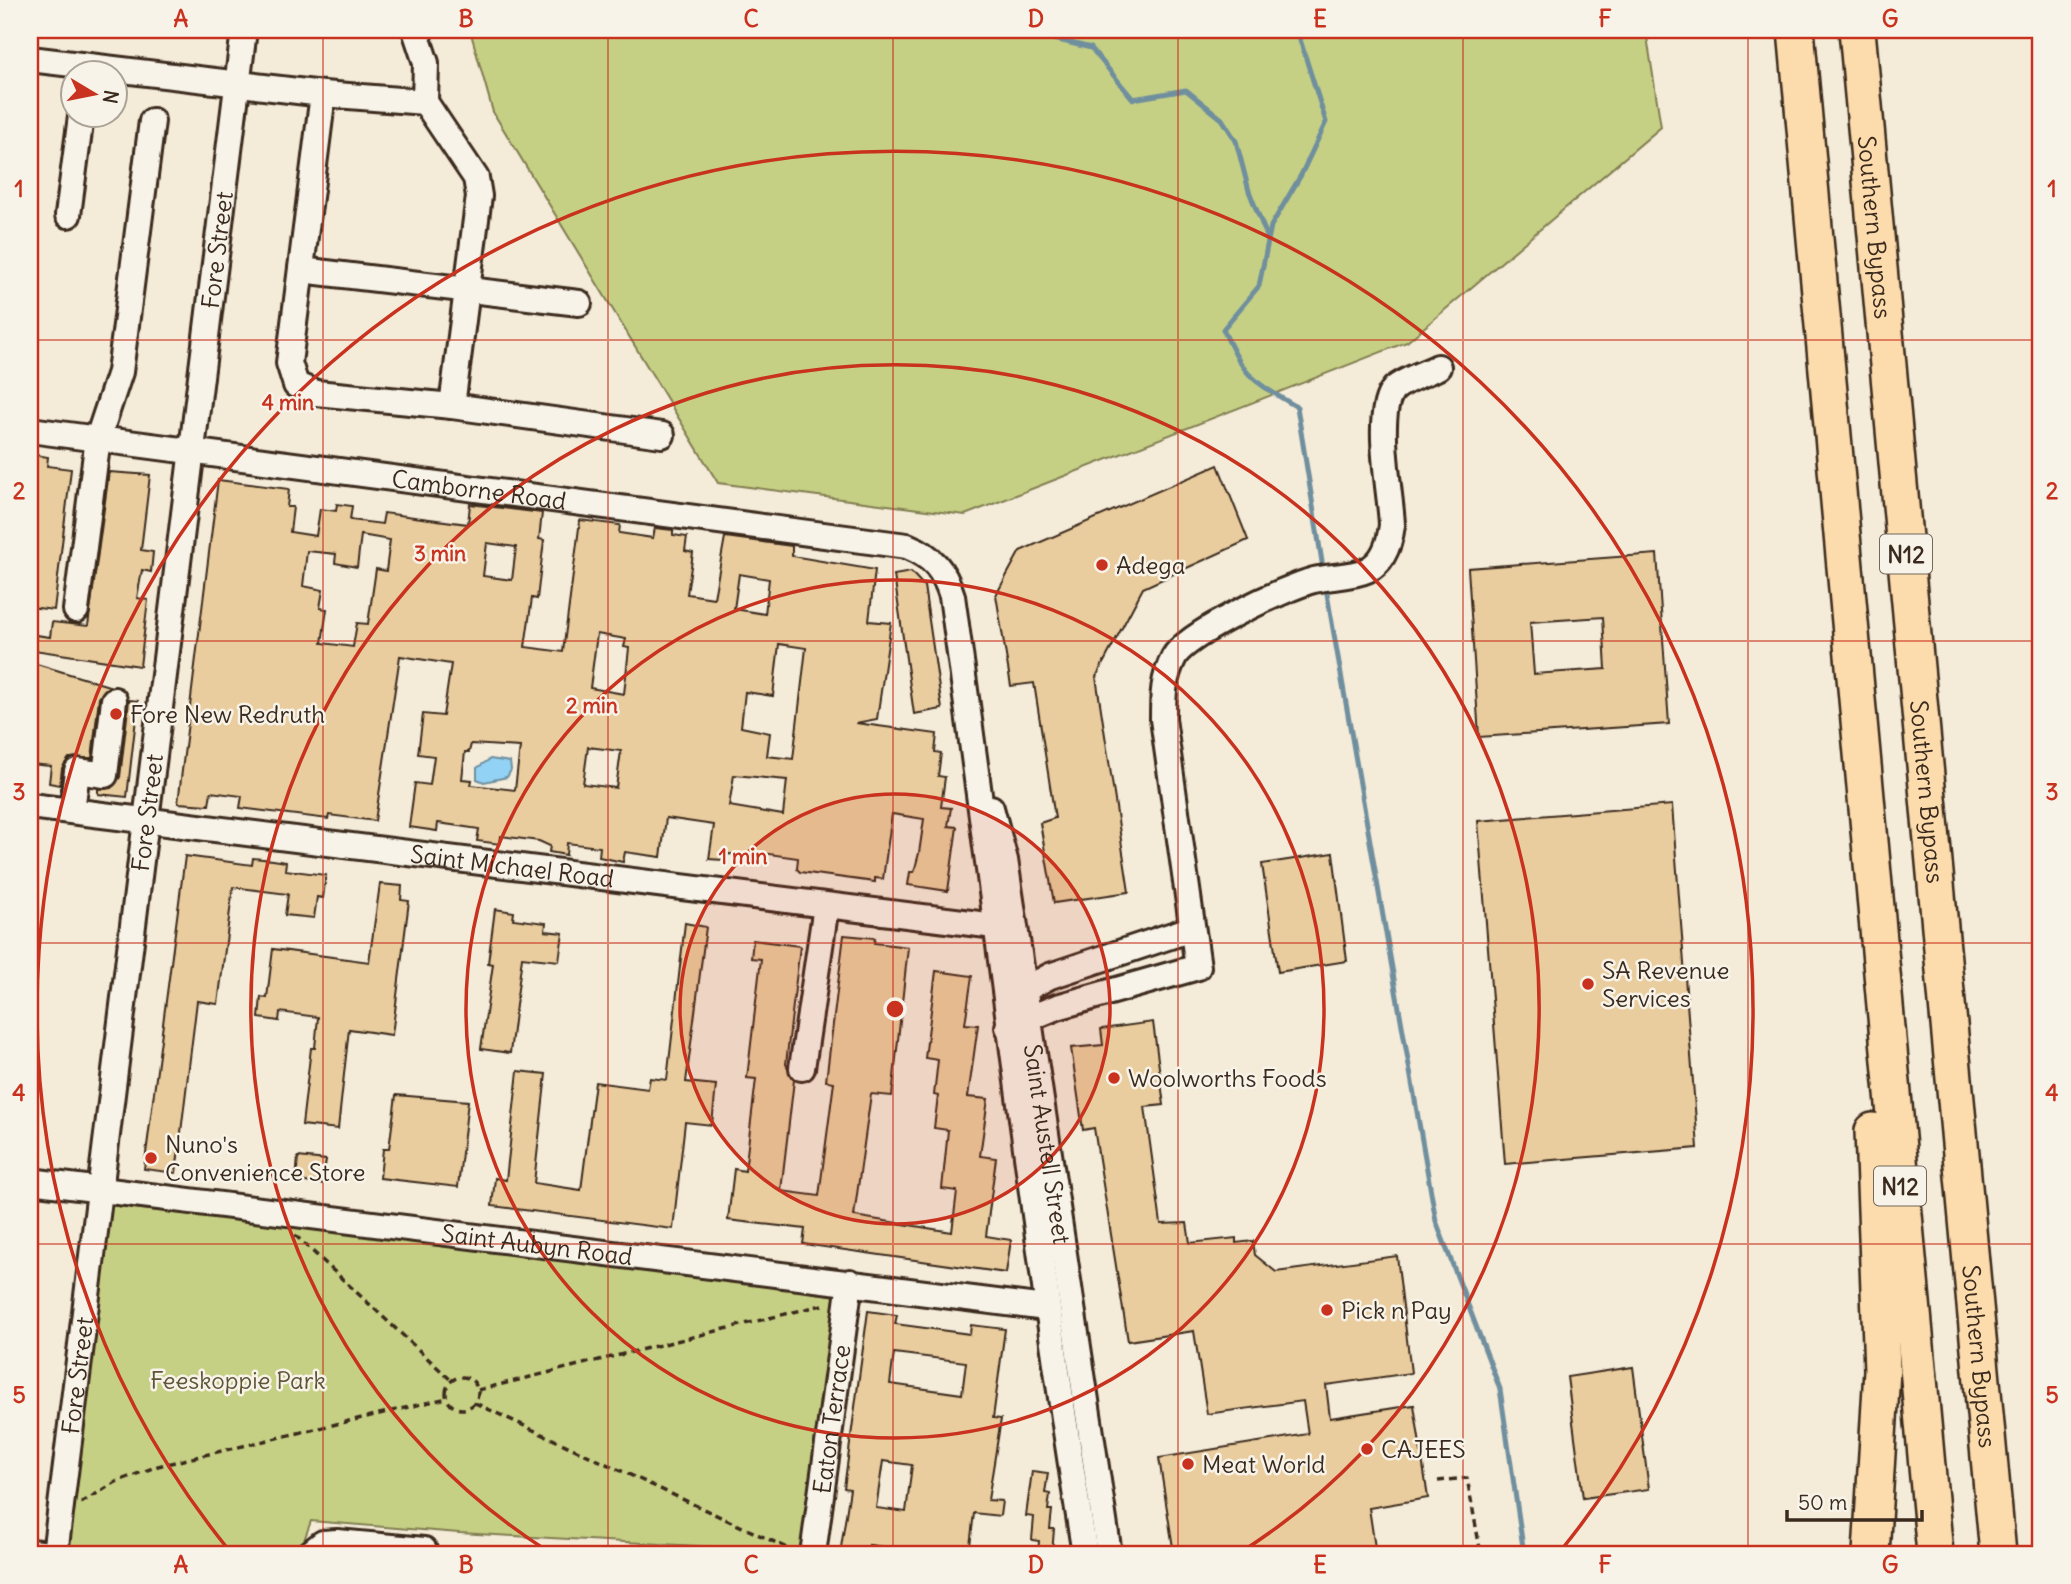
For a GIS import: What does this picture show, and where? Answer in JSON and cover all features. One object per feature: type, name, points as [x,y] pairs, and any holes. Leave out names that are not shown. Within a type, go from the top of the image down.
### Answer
[{"type":"highway","name":"N12","points":[[1796,30],[1935,1554]]},
{"type":"highway","name":"Southern Bypass","points":[[1857,30],[1998,1554]]},
{"type":"highway","points":[[1866,818],[1868,1024],[1882,1370],[1871,1554]]},
{"type":"street","name":"Fore Street","points":[[53,1554],[244,30]]},
{"type":"street","points":[[415,30],[426,63],[425,102],[459,150],[478,185],[468,290],[452,406]]},
{"type":"street","points":[[30,59],[60,65]]},
{"type":"street","points":[[130,74],[425,102]]},
{"type":"street","points":[[323,94],[289,363],[296,386],[316,393],[452,406],[662,435]]},
{"type":"street","points":[[76,610],[98,438],[120,372],[152,121]]},
{"type":"street","points":[[68,215],[79,130]]},
{"type":"street","points":[[301,270],[579,303]]},
{"type":"street","points":[[1019,1023],[1087,999],[1198,967],[1163,719],[1163,685],[1175,654],[1196,636],[1312,581],[1367,570],[1377,562],[1391,538],[1391,499],[1383,422],[1387,404],[1395,389],[1438,367]]},
{"type":"street","name":"Camborne Road","points":[[30,430],[896,545],[926,554]]},
{"type":"street","name":"Saint Austell Street","points":[[926,554],[941,570],[951,596],[971,736],[1005,930],[1019,1023],[1046,1308],[1085,1554]]},
{"type":"street","points":[[72,811],[77,771],[105,775],[114,700]]},
{"type":"street","name":"Saint Michael Road","points":[[30,806],[1005,930]]},
{"type":"street","points":[[802,1068],[826,906]]},
{"type":"street","points":[[1014,996],[1051,976],[1191,929]]},
{"type":"street","points":[[1005,930],[1027,965],[1051,976]]},
{"type":"street","points":[[1036,1075],[1034,1053],[1042,1027],[1087,999]]},
{"type":"street","name":"Saint Austell Street","points":[[1019,1023],[1036,1075],[1109,1554]]},
{"type":"street","name":"Saint Aubyn Road","points":[[30,1181],[267,1209],[848,1290],[1046,1308]]},
{"type":"street","name":"Eaton Terrace","points":[[813,1554],[848,1290]]},
{"type":"street","points":[[309,1554],[323,1543],[337,1542],[424,1550]]},
{"type":"street","points":[[30,1552],[53,1554]]},
{"type":"path","points":[[267,1209],[453,1381]]},
{"type":"path","points":[[478,1390],[848,1290]]},
{"type":"path","points":[[459,1378],[470,1379],[478,1390],[475,1403],[467,1409],[457,1409],[447,1398],[447,1388],[453,1381],[459,1378]]},
{"type":"path","points":[[57,1517],[116,1482],[158,1466],[447,1398]]},
{"type":"path","points":[[475,1403],[800,1554]]},
{"type":"path","points":[[1438,1481],[1467,1479],[1481,1554]]},
{"type":"green space","points":[[470,30],[1646,30],[1661,127],[1407,342],[965,515],[718,483],[493,112]]},
{"type":"green space","name":"Feeskoppie Park","points":[[99,1204],[840,1290],[807,1552],[459,1533],[311,1521],[299,1554],[55,1554]]},
{"type":"water","points":[[490,759],[510,762],[511,770],[507,777],[484,782],[477,779],[477,768]]},
{"type":"building","points":[[30,454],[48,457],[47,466],[71,469],[54,610],[30,607],[34,535],[30,534]]},
{"type":"building","points":[[1218,465],[1248,540],[1143,588],[1096,677],[1129,892],[1054,903],[1040,823],[1055,818],[1034,683],[1011,686],[996,595],[1020,551]]},
{"type":"building","points":[[109,472],[150,475],[141,550],[153,552],[151,572],[142,570],[137,598],[148,600],[140,666],[34,650],[36,635],[50,637],[52,622],[88,626]]},
{"type":"building","points":[[218,480],[289,489],[287,507],[293,507],[290,532],[316,536],[320,509],[336,511],[337,504],[352,506],[350,520],[382,524],[384,513],[468,524],[470,504],[542,513],[539,539],[544,540],[537,599],[532,598],[525,647],[563,652],[580,520],[620,525],[619,533],[653,538],[655,528],[673,530],[673,535],[687,537],[685,551],[693,553],[687,594],[714,598],[725,537],[792,546],[792,556],[875,570],[869,621],[891,623],[877,719],[856,723],[937,734],[935,752],[941,753],[938,776],[945,777],[941,807],[951,808],[948,826],[957,827],[948,891],[908,885],[910,872],[914,872],[919,853],[924,819],[892,814],[883,879],[875,878],[875,882],[800,872],[797,869],[798,858],[755,852],[754,857],[731,854],[724,855],[723,860],[709,859],[714,825],[666,818],[661,857],[625,852],[623,862],[599,857],[600,847],[567,843],[566,855],[549,852],[550,846],[539,841],[501,836],[500,844],[477,841],[479,829],[438,823],[437,831],[409,827],[415,783],[430,785],[434,756],[418,754],[423,714],[443,716],[451,664],[400,656],[375,821],[329,815],[328,819],[240,808],[242,796],[211,792],[209,805],[178,803]],"holes":[[[361,535],[390,540],[386,571],[376,569],[368,624],[357,623],[353,647],[322,643],[327,609],[320,608],[323,590],[303,586],[307,551],[336,554],[335,563],[357,567]],[[487,543],[516,547],[512,580],[483,576]],[[739,574],[769,579],[765,614],[734,609]],[[597,634],[626,639],[624,647],[629,648],[624,694],[590,688]],[[779,644],[806,648],[793,759],[767,756],[770,733],[741,727],[745,692],[773,696]],[[471,744],[520,747],[515,790],[471,785],[472,780],[462,779],[465,752],[469,752]],[[588,747],[621,751],[616,788],[583,784]],[[734,775],[787,780],[783,815],[729,806]]]},
{"type":"building","points":[[1657,554],[1669,724],[1479,737],[1468,568]],"holes":[[[1603,617],[1606,669],[1534,674],[1530,622]]]},
{"type":"building","points":[[911,572],[924,586],[942,709],[914,714],[894,575]]},
{"type":"building","points":[[30,662],[109,686],[99,698],[92,758],[69,758],[62,768],[60,785],[49,783],[51,766],[30,764]]},
{"type":"building","points":[[129,700],[138,701],[127,797],[98,794],[98,789],[111,788],[120,777]]},
{"type":"building","name":"SA Revenue Services","points":[[1672,805],[1698,1148],[1505,1164],[1478,821]]},
{"type":"building","points":[[1333,853],[1347,961],[1278,972],[1262,864]]},
{"type":"building","points":[[185,856],[252,865],[253,858],[273,860],[286,862],[285,870],[326,875],[323,898],[317,897],[314,918],[285,915],[288,894],[233,887],[218,1004],[197,1001],[176,1173],[144,1169]]},
{"type":"building","points":[[380,884],[402,886],[401,900],[409,901],[392,1035],[349,1029],[338,1129],[302,1125],[311,1048],[315,1048],[318,1017],[280,1012],[279,1021],[259,1018],[261,997],[267,998],[273,949],[369,962]]},
{"type":"building","points":[[495,909],[514,912],[513,919],[546,923],[545,931],[563,933],[559,961],[522,957],[510,1053],[481,1049],[493,964],[488,963]]},
{"type":"building","points":[[685,923],[706,927],[686,1082],[716,1085],[712,1125],[685,1122],[673,1229],[492,1206],[495,1178],[506,1180],[518,1071],[546,1074],[534,1183],[581,1190],[595,1082],[648,1089],[650,1078],[667,1080]]},
{"type":"building","points":[[844,935],[875,938],[874,943],[908,947],[892,1096],[871,1094],[854,1216],[952,1232],[957,1191],[942,1189],[948,1130],[934,1128],[938,1096],[934,1095],[938,1060],[925,1058],[936,971],[972,976],[965,1024],[978,1025],[968,1097],[988,1099],[980,1156],[996,1158],[986,1236],[1011,1240],[1006,1273],[803,1244],[805,1229],[728,1220],[734,1169],[745,1171],[756,1079],[747,1078],[761,959],[751,958],[753,940],[800,946],[786,1064],[794,1080],[781,1191],[819,1196],[834,1082],[826,1081]]},
{"type":"building","points":[[1153,1022],[1164,1105],[1145,1107],[1161,1224],[1187,1223],[1190,1243],[1236,1238],[1236,1243],[1253,1241],[1255,1255],[1276,1272],[1397,1256],[1411,1373],[1326,1385],[1330,1418],[1414,1405],[1428,1498],[1369,1508],[1376,1554],[1174,1554],[1159,1458],[1308,1434],[1303,1401],[1207,1414],[1194,1331],[1128,1341],[1094,1128],[1083,1130],[1071,1048],[1103,1045],[1101,1029]]},
{"type":"building","points":[[396,1095],[468,1101],[458,1187],[380,1178],[383,1149],[389,1149]]},
{"type":"building","points":[[298,1157],[326,1160],[322,1184],[296,1181]]},
{"type":"building","points":[[868,1311],[897,1315],[895,1324],[970,1334],[971,1325],[1005,1329],[993,1418],[1001,1419],[988,1500],[1002,1501],[1000,1516],[974,1513],[969,1554],[934,1554],[869,1545],[868,1554],[840,1554],[850,1489],[844,1488]],"holes":[[[894,1353],[966,1362],[962,1394],[890,1384]],[[883,1461],[912,1465],[906,1512],[876,1508]]]},
{"type":"building","points":[[1633,1367],[1649,1489],[1583,1498],[1567,1377]]},
{"type":"building","points":[[1032,1471],[1048,1473],[1045,1493],[1050,1494],[1048,1510],[1052,1510],[1052,1554],[1038,1554],[1039,1541],[1032,1540],[1034,1517],[1026,1516]]},
{"type":"waterway","points":[[1036,30],[1054,39],[1091,48],[1133,99],[1186,90],[1222,119],[1236,141],[1249,191],[1268,239]]},
{"type":"waterway","points":[[1297,30],[1326,122],[1301,175],[1271,226],[1259,286],[1223,329],[1251,377],[1297,407],[1323,568]]},
{"type":"waterway","points":[[1327,594],[1436,1221],[1500,1389],[1524,1554]]},
{"type":"place","name":"Adega","points":[[1102,565]]},
{"type":"place","name":"Fore New Redruth","points":[[116,714]]},
{"type":"place","name":"SA Revenue Services","points":[[1588,984]]},
{"type":"place","name":"Woolworths Foods","points":[[1114,1078]]},
{"type":"place","name":"Nuno's Convenience Store","points":[[151,1158]]},
{"type":"place","name":"Pick n Pay","points":[[1327,1310]]},
{"type":"place","name":"CAJEES","points":[[1367,1449]]},
{"type":"place","name":"Meat World","points":[[1188,1464]]}]
